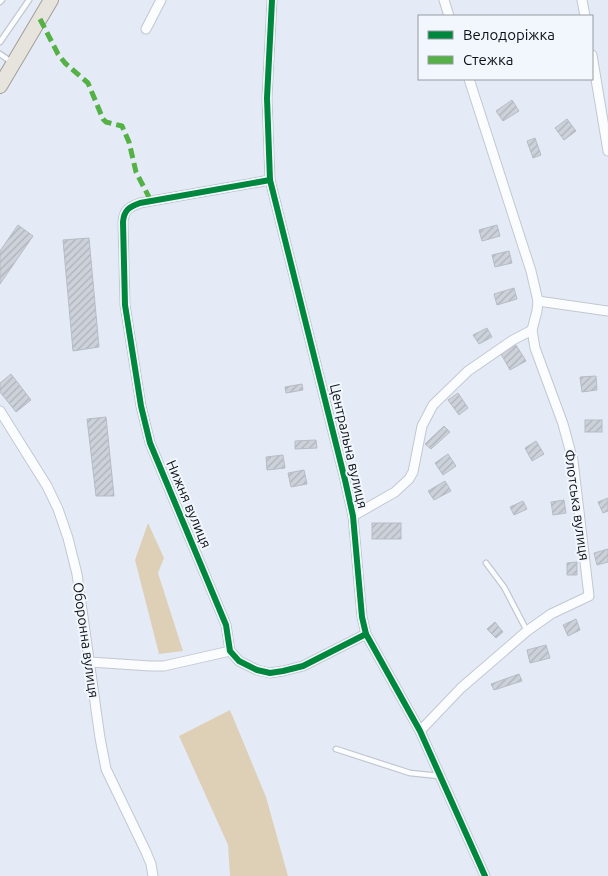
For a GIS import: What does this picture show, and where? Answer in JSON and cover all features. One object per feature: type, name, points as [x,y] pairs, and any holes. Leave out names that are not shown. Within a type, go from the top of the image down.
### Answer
[{"type":"main road","points":[[0,86],[51,0]]},
{"type":"street","points":[[146,29],[161,0]]},
{"type":"street","name":"Центральна вулиця","points":[[272,0],[267,91],[267,139],[270,180],[332,423],[353,516],[362,617],[366,634],[420,731],[485,876]]},
{"type":"street","points":[[444,0],[449,15]]},
{"type":"street","points":[[582,0],[585,15]]},
{"type":"street","points":[[593,62],[608,150]]},
{"type":"street","name":"Флотська вулиця","points":[[469,80],[531,271],[538,301],[538,311],[532,330],[535,348],[563,424],[573,461],[589,596],[550,614],[527,631]]},
{"type":"street","name":"Нижня вулиця","points":[[230,651],[226,625],[164,480],[150,442],[125,305],[123,222],[124,212],[129,207],[140,203],[270,180]]},
{"type":"street","points":[[538,301],[608,311]]},
{"type":"street","points":[[353,516],[395,492],[409,479],[422,426],[433,405],[468,372],[513,340],[532,330]]},
{"type":"street","name":"Оборонна вулиця","points":[[0,411],[47,486],[58,509],[68,538],[77,574],[106,769],[151,864],[153,876]]},
{"type":"street","points":[[420,731],[467,682],[527,631]]},
{"type":"street","points":[[90,662],[164,666],[230,651],[239,661],[257,670],[270,673],[303,666],[366,634]]},
{"type":"lane","points":[[0,42],[29,0]]},
{"type":"lane","points":[[0,54],[14,64]]},
{"type":"lane","points":[[486,563],[504,587],[527,631]]},
{"type":"lane","points":[[336,749],[410,773],[441,776]]},
{"type":"shaded area","points":[[148,523],[164,558],[158,573],[183,651],[159,654],[135,560]]},
{"type":"shaded area","points":[[230,710],[266,797],[288,876],[230,876],[228,845],[179,736]]},
{"type":"building","points":[[512,100],[519,111],[503,121],[496,111]]},
{"type":"building","points":[[567,119],[576,131],[564,140],[555,128]]},
{"type":"building","points":[[535,138],[541,155],[533,158],[527,141]]},
{"type":"building","points":[[18,225],[33,236],[0,284],[0,251]]},
{"type":"building","points":[[497,225],[500,236],[482,241],[479,230]]},
{"type":"building","points":[[89,238],[99,347],[73,351],[63,240]]},
{"type":"building","points":[[509,251],[512,263],[495,267],[492,255]]},
{"type":"building","points":[[514,288],[517,299],[497,305],[494,294]]},
{"type":"building","points":[[487,328],[492,337],[479,344],[473,335]]},
{"type":"building","points":[[516,345],[526,361],[510,370],[501,354]]},
{"type":"building","points":[[11,374],[31,400],[16,412],[0,392],[0,383]]},
{"type":"building","points":[[596,376],[597,390],[582,392],[580,377]]},
{"type":"building","points":[[302,384],[303,390],[286,393],[285,387]]},
{"type":"building","points":[[458,393],[468,408],[459,415],[448,400]]},
{"type":"building","points":[[106,417],[114,496],[96,496],[87,419]]},
{"type":"building","points":[[585,420],[602,420],[602,432],[585,432]]},
{"type":"building","points":[[444,426],[450,432],[431,449],[425,444]]},
{"type":"building","points":[[316,440],[317,448],[295,449],[295,441]]},
{"type":"building","points":[[536,441],[544,454],[532,461],[525,448]]},
{"type":"building","points":[[448,454],[456,466],[443,475],[435,463]]},
{"type":"building","points":[[283,455],[285,468],[267,470],[266,457]]},
{"type":"building","points":[[304,470],[307,484],[291,487],[288,473]]},
{"type":"building","points":[[445,481],[451,491],[434,500],[428,491]]},
{"type":"building","points":[[608,498],[608,511],[603,513],[598,502]]},
{"type":"building","points":[[564,500],[566,513],[553,515],[551,502]]},
{"type":"building","points":[[523,501],[527,509],[514,515],[510,507]]},
{"type":"building","points":[[372,523],[401,523],[401,539],[372,539]]},
{"type":"building","points":[[608,549],[608,562],[597,565],[594,553]]},
{"type":"building","points":[[577,562],[577,575],[567,575],[567,563]]},
{"type":"building","points":[[576,619],[580,630],[568,636],[563,625]]},
{"type":"building","points":[[495,622],[503,632],[496,638],[487,629]]},
{"type":"building","points":[[546,645],[550,658],[530,663],[527,650]]},
{"type":"building","points":[[519,674],[522,681],[494,690],[491,684]]},
{"type":"marked path","points":[[40,19],[58,54],[65,63],[88,83],[103,119],[106,122],[122,126],[129,142],[136,172],[151,201]]},
{"type":"cycle path","points":[[272,0],[267,98],[270,180],[353,516],[362,617],[366,634],[420,731],[485,876]]},
{"type":"cycle path","points":[[270,180],[140,203],[126,212],[123,222],[125,305],[141,406],[150,443],[226,625],[230,651],[239,661],[257,670],[270,673],[283,671],[303,666],[366,634]]}]
